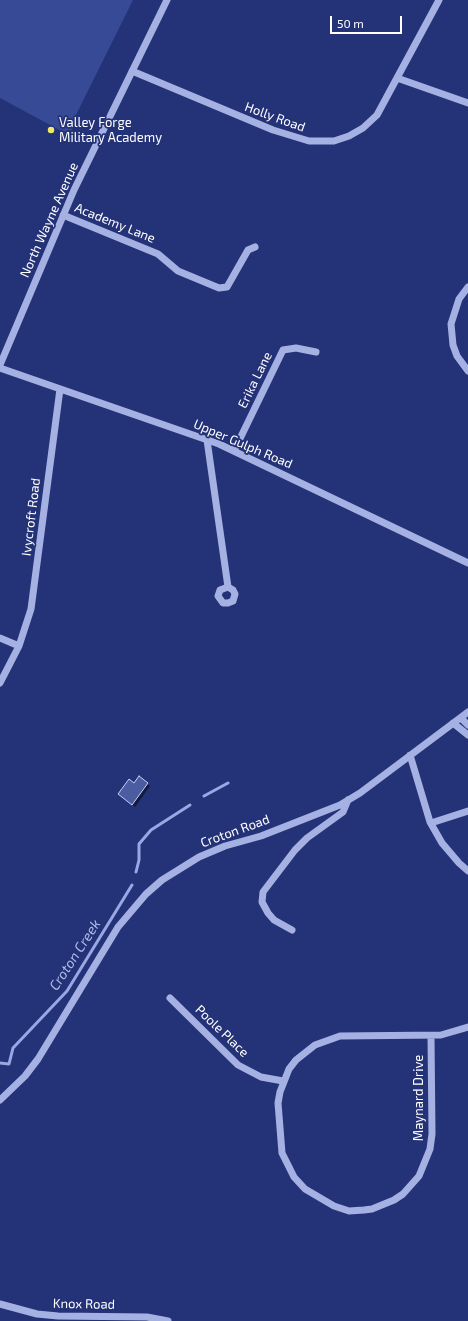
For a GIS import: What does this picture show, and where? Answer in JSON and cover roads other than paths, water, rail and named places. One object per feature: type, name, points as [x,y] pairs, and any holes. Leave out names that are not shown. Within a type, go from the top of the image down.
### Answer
[{"type":"street","name":"North Wayne Avenue","points":[[0,367],[63,215],[167,0]]},
{"type":"street","name":"Holly Road","points":[[132,71],[273,130],[308,142],[334,141],[349,136],[363,128],[377,115],[439,0]]},
{"type":"street","points":[[397,78],[468,103]]},
{"type":"street","name":"Academy Lane","points":[[63,215],[158,254],[178,271],[211,286],[224,289],[234,276],[248,250],[255,247]]},
{"type":"street","points":[[468,287],[459,299],[451,324],[453,346],[457,356],[468,371]]},
{"type":"street","name":"Erika Lane","points":[[234,451],[283,350],[296,348],[316,352]]},
{"type":"street","name":"Upper Gulph Road","points":[[0,367],[207,440],[234,451],[468,563]]},
{"type":"street","name":"Ivycroft Road","points":[[0,683],[19,646],[31,609],[60,389]]},
{"type":"street","points":[[207,440],[228,587]]},
{"type":"street","points":[[0,638],[19,646]]},
{"type":"street","name":"Croton Road","points":[[0,1100],[25,1076],[38,1059],[118,927],[149,891],[180,867],[199,857],[225,846],[261,836],[348,800],[468,712]]},
{"type":"street","points":[[461,718],[468,724]]},
{"type":"street","points":[[453,723],[468,735]]},
{"type":"street","points":[[410,755],[431,823],[442,843],[459,864],[468,871]]},
{"type":"street","points":[[292,930],[274,920],[268,913],[262,902],[263,892],[295,850],[307,838],[343,812],[348,800]]},
{"type":"street","points":[[431,823],[468,811]]},
{"type":"street","name":"Poole Place","points":[[170,998],[238,1065],[261,1077],[283,1081]]},
{"type":"street","name":"Maynard Drive","points":[[431,1036],[432,1134],[426,1163],[419,1176],[403,1194],[394,1200],[372,1209],[349,1211],[334,1206],[315,1196],[294,1177],[282,1153],[278,1103],[283,1081],[289,1070],[305,1052],[327,1039],[340,1036],[431,1036],[454,1032],[468,1027]]},
{"type":"street","name":"Knox Road","points":[[0,1304],[37,1314],[58,1316],[147,1317],[168,1321]]},
{"type":"waterway","name":"Croton Creek","points":[[204,796],[228,783]]},
{"type":"waterway","name":"Croton Creek","points":[[136,872],[139,860],[139,844],[151,830],[190,805]]},
{"type":"waterway","name":"Croton Creek","points":[[0,1063],[9,1064],[13,1048],[67,991],[132,885]]},
{"type":"place","name":"Valley Forge Military Academy","points":[[51,130]]}]
